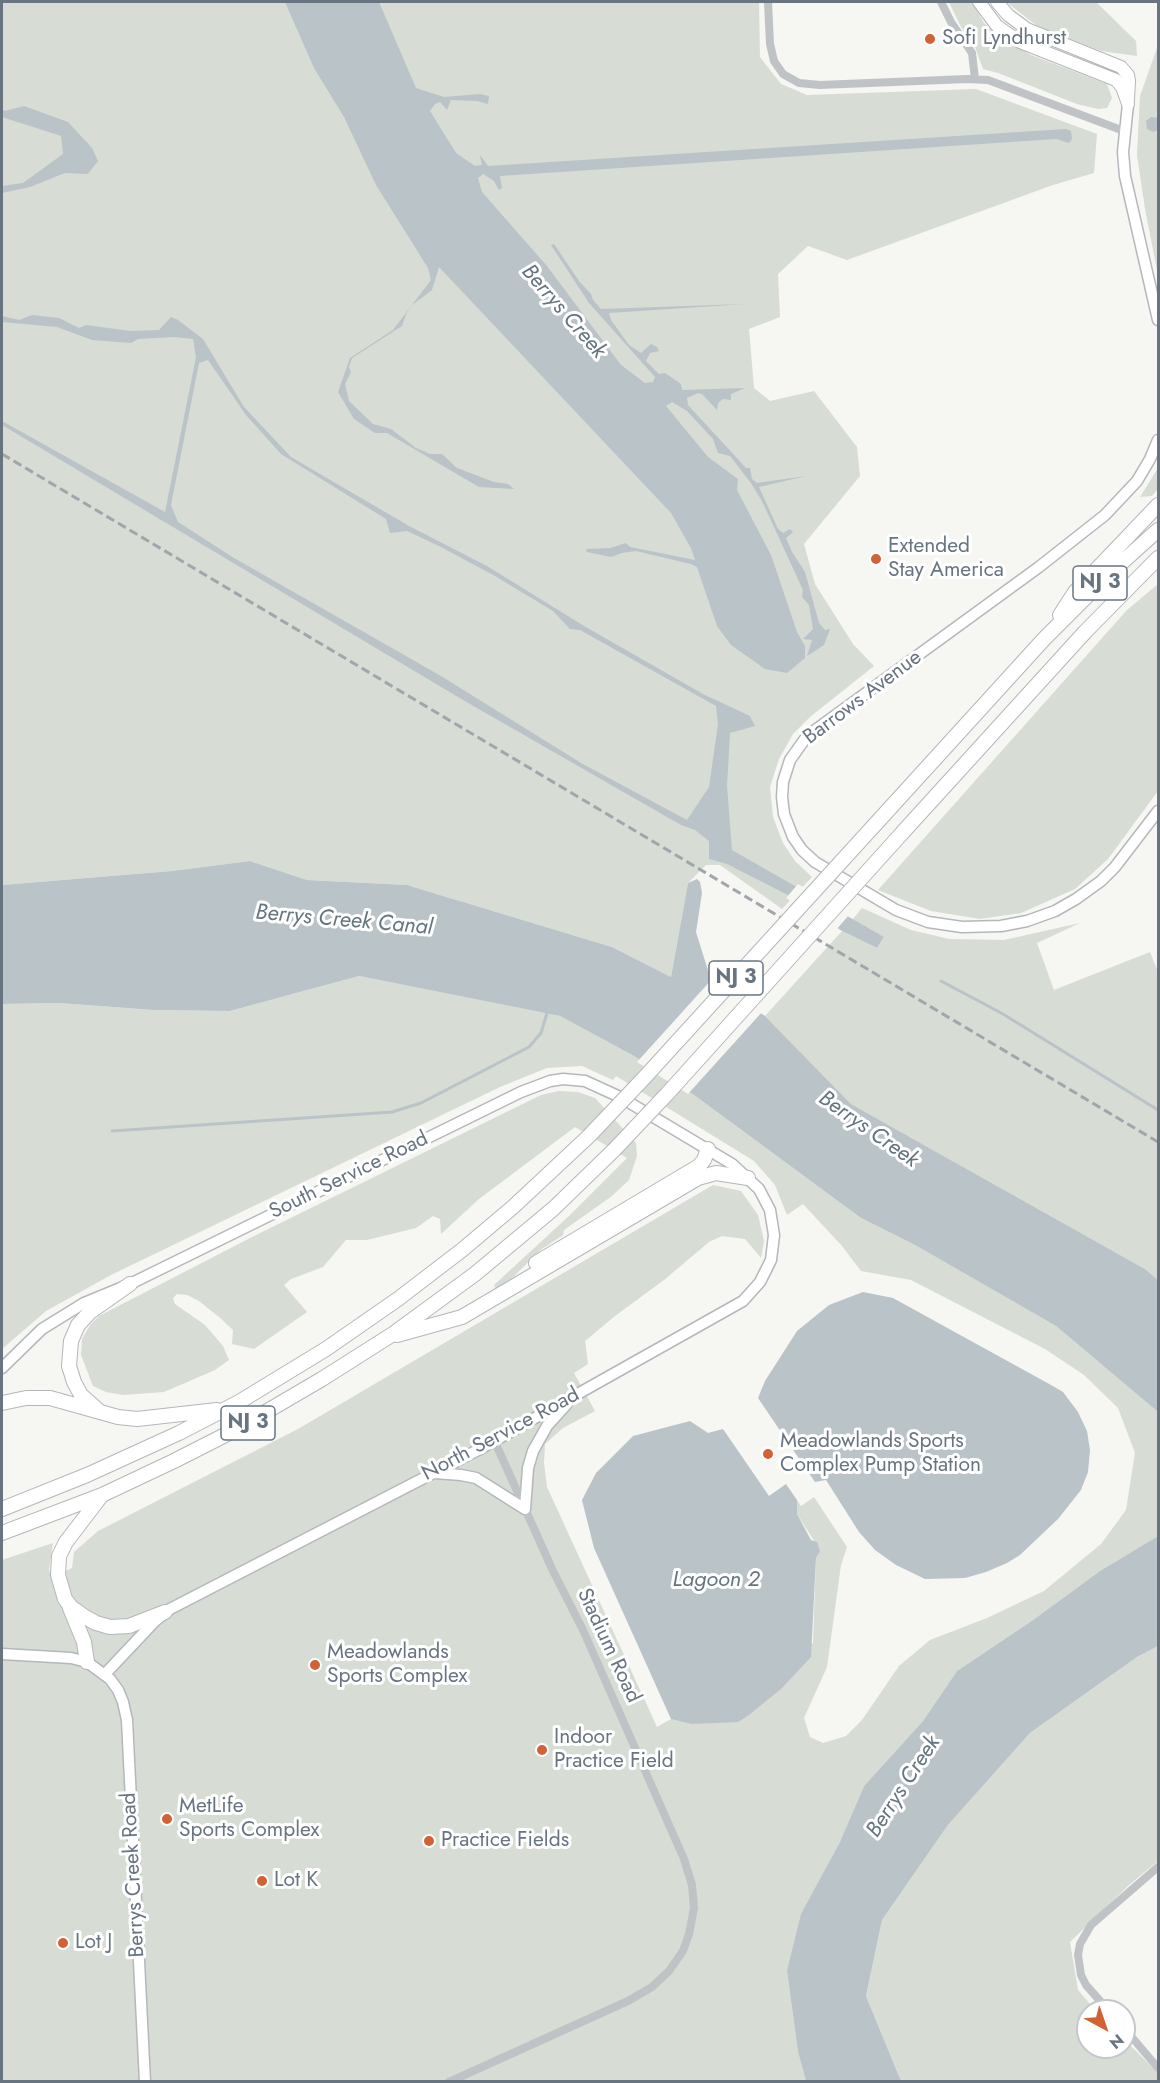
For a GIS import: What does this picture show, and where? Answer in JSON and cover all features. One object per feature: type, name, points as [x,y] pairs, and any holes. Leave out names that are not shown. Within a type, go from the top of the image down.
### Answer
[{"type":"highway","points":[[1044,639],[1075,592],[1158,505]]},
{"type":"highway","name":"NJ 3","points":[[2,1509],[118,1462],[226,1409],[335,1343],[435,1271],[513,1207],[589,1136],[644,1078],[1044,639],[1108,575],[1158,530]]},
{"type":"highway","name":"NJ 3","points":[[2,1533],[102,1495],[235,1430],[303,1391],[386,1338],[447,1294],[553,1209],[667,1095],[1096,620],[1158,558]]},
{"type":"highway","points":[[498,1296],[550,1254],[699,1166],[708,1149]]},
{"type":"highway","points":[[386,1338],[462,1317],[698,1178],[720,1173],[748,1178]]},
{"type":"highway","points":[[105,1413],[91,1405],[77,1389],[69,1366],[69,1349],[74,1333],[83,1318],[130,1284]]},
{"type":"highway","points":[[2,1403],[26,1398],[50,1398],[118,1417],[137,1419],[226,1409]]},
{"type":"highway","points":[[87,1662],[84,1642],[59,1580],[59,1557],[66,1542],[102,1495]]},
{"type":"highway","points":[[68,1602],[90,1621],[110,1627],[129,1626],[165,1612]]},
{"type":"main road","points":[[979,2],[998,26],[1020,42],[1116,80],[1122,87],[1128,104]]},
{"type":"main road","points":[[997,2],[1008,15],[1027,29],[1121,67],[1130,81],[1128,104]]},
{"type":"street","points":[[768,2],[770,44],[774,61],[783,74],[799,83],[820,85],[975,79],[1007,86],[1124,131]]},
{"type":"street","points":[[941,2],[972,53],[975,79]]},
{"type":"street","points":[[1128,104],[1124,131],[1127,188],[1158,320]]},
{"type":"street","name":"Barrows Avenue","points":[[1158,440],[1137,481],[1105,515],[1039,567],[807,736],[787,767],[782,797],[787,822],[793,837],[808,856],[821,867],[907,915],[928,922],[962,927],[1001,926],[1027,921],[1076,899],[1115,867],[1158,811]]},
{"type":"street","name":"South Service Road","points":[[2,1368],[33,1336],[57,1319],[95,1298],[130,1284],[529,1088],[550,1081],[578,1080],[597,1085],[708,1149]]},
{"type":"street","name":"North Service Road","points":[[105,1674],[165,1612],[495,1442],[743,1301],[765,1275],[771,1260],[774,1227],[767,1203],[759,1190],[732,1164],[708,1149]]},
{"type":"street","points":[[432,1473],[476,1478],[525,1509],[528,1468],[532,1451],[547,1426],[574,1397]]},
{"type":"street","name":"Stadium Road","points":[[449,2082],[645,1992],[664,1977],[679,1958],[689,1934],[693,1916],[694,1893],[684,1859],[583,1630],[553,1571],[495,1442]]},
{"type":"street","points":[[2,1654],[71,1658],[87,1662],[105,1674]]},
{"type":"street","name":"Berrys Creek Road","points":[[105,1674],[118,1690],[126,1715],[145,2082]]},
{"type":"street","points":[[1098,1999],[1086,1985],[1082,1975],[1078,1955],[1080,1944],[1091,1925],[1158,1867]]},
{"type":"street","points":[[1136,2042],[1158,2068]]},
{"type":"shaded area","points":[[2,2],[759,2],[760,57],[781,84],[807,95],[976,89],[1097,134],[1094,173],[1053,185],[847,260],[808,246],[778,274],[780,317],[749,329],[754,388],[770,401],[814,391],[857,447],[860,476],[804,544],[815,584],[853,644],[874,666],[810,717],[793,734],[779,759],[770,787],[773,817],[783,843],[795,861],[812,877],[782,909],[720,865],[706,865],[688,883],[671,977],[612,947],[407,885],[307,880],[250,861],[172,871],[2,885]]},
{"type":"shaded area","points":[[949,2],[972,2],[984,23],[1000,37],[1031,55],[1107,84],[1112,98],[1107,108],[1098,109],[1077,104],[983,69],[975,47],[961,27]]},
{"type":"shaded area","points":[[1006,2],[1096,2],[1136,41],[1137,56],[1101,51],[1040,28]]},
{"type":"shaded area","points":[[1158,45],[1158,275],[1137,155],[1140,96]]},
{"type":"shaded area","points":[[1158,468],[1158,489],[1152,496],[1140,497]]},
{"type":"shaded area","points":[[1158,584],[1158,791],[1108,859],[1075,889],[1021,913],[980,919],[931,911],[878,890],[1127,610]]},
{"type":"shaded area","points":[[862,908],[911,930],[949,939],[1004,940],[1080,923],[1037,943],[1054,990],[1150,952],[1158,972],[1158,1280],[1145,1269],[851,1104],[765,1016],[842,931],[877,948],[884,937],[852,920]]},
{"type":"shaded area","name":"Meadowlands Sports Complex","points":[[359,976],[560,1016],[634,1056],[694,1095],[861,1218],[915,1245],[1056,1326],[1158,1412],[1158,1536],[1100,1571],[957,1671],[923,1721],[864,1786],[787,1971],[798,2052],[806,2081],[2,2081],[2,1560],[53,1543],[49,1569],[51,1578],[72,1568],[74,1552],[98,1531],[298,1429],[713,1185],[741,1191],[758,1215],[764,1241],[761,1258],[745,1239],[722,1236],[709,1242],[585,1341],[588,1364],[574,1373],[595,1411],[563,1428],[545,1444],[544,1463],[547,1487],[657,1727],[671,1719],[691,1724],[813,1643],[816,1558],[820,1550],[797,1514],[797,1500],[801,1506],[814,1497],[847,1547],[841,1565],[827,1667],[804,1718],[810,1737],[823,1743],[846,1736],[862,1720],[899,1666],[930,1640],[987,1618],[1044,1591],[1101,1544],[1126,1510],[1135,1453],[1118,1408],[1084,1375],[1045,1349],[911,1280],[861,1271],[842,1246],[803,1204],[787,1215],[775,1185],[754,1161],[616,1076],[613,1080],[582,1066],[547,1068],[500,1087],[111,1275],[46,1311],[2,1349],[2,1004],[59,1003],[153,1010],[230,1011]]},
{"type":"shaded area","points":[[559,1091],[578,1092],[595,1098],[636,1143],[637,1156],[629,1180],[612,1196],[564,1230],[563,1235],[542,1249],[512,1278],[496,1289],[494,1285],[570,1215],[627,1158],[575,1127],[479,1199],[441,1234],[440,1219],[433,1216],[416,1228],[367,1240],[346,1240],[323,1267],[291,1279],[284,1285],[307,1312],[254,1349],[232,1344],[233,1330],[219,1317],[199,1301],[187,1295],[177,1294],[173,1298],[175,1304],[205,1325],[223,1346],[229,1360],[215,1370],[164,1392],[123,1395],[106,1392],[93,1386],[81,1355],[82,1339],[90,1325],[99,1316],[254,1236],[541,1095]]},
{"type":"shaded area","points":[[1158,1646],[1158,1861],[1129,1885],[1070,1942],[1078,1990],[1086,1999],[1076,1999],[1076,2059],[1136,2059],[1136,2051],[1158,2073],[1158,2081],[901,2081],[866,1996],[882,1920],[948,1825],[1030,1733],[1137,1657]]},
{"type":"water","name":"Berrys Creek","points":[[285,2],[379,2],[416,88],[444,97],[480,94],[489,96],[488,104],[477,101],[451,100],[447,110],[440,102],[435,104],[430,111],[456,153],[475,166],[482,165],[480,155],[488,166],[1066,129],[1071,131],[1072,139],[1069,143],[1056,139],[500,176],[502,188],[499,190],[494,181],[483,174],[478,178],[482,192],[547,266],[621,365],[645,383],[653,382],[655,377],[589,303],[551,245],[554,244],[601,309],[745,304],[609,313],[611,320],[629,345],[641,353],[651,344],[657,347],[659,351],[650,353],[646,361],[659,374],[665,373],[681,384],[682,390],[745,388],[731,394],[731,400],[723,399],[718,403],[717,410],[702,394],[698,393],[687,398],[688,405],[746,468],[750,468],[752,479],[757,483],[806,476],[759,487],[778,529],[783,533],[790,529],[793,532],[786,538],[805,572],[819,623],[825,630],[830,629],[824,645],[807,656],[812,640],[803,639],[813,629],[809,605],[802,597],[803,590],[762,501],[730,456],[718,453],[713,439],[687,411],[672,402],[666,406],[708,457],[738,479],[737,490],[771,555],[797,632],[805,646],[805,658],[787,673],[765,669],[731,645],[717,626],[697,567],[636,551],[611,557],[587,552],[586,549],[610,548],[626,543],[630,547],[695,560],[691,548],[671,513],[439,267],[432,290],[412,305],[431,280],[428,268],[376,185],[344,117],[314,68]]},
{"type":"water","points":[[24,106],[68,122],[92,148],[98,161],[88,174],[65,173],[30,187],[2,193],[2,186],[23,183],[63,154],[61,136],[2,117],[2,110]]},
{"type":"water","points":[[1151,117],[1158,118],[1158,130],[1153,132],[1147,129],[1146,121]]},
{"type":"water","points":[[412,305],[402,326],[352,358],[349,367],[351,372],[345,384],[349,401],[373,424],[391,429],[416,448],[430,454],[442,454],[457,468],[494,482],[508,484],[514,489],[479,487],[387,433],[375,433],[354,419],[338,392],[350,358],[393,330]]},
{"type":"water","points":[[32,315],[59,318],[79,328],[86,325],[131,331],[159,330],[171,317],[178,320],[203,339],[244,407],[291,457],[409,526],[487,566],[584,626],[703,694],[750,716],[755,726],[730,733],[727,786],[732,850],[884,937],[877,948],[842,931],[786,894],[727,864],[709,859],[709,841],[695,830],[681,825],[463,700],[2,425],[2,421],[165,512],[196,357],[193,339],[174,337],[138,339],[131,343],[92,340],[57,327],[2,322],[2,316],[19,320]],"holes":[[[208,360],[246,415],[281,454],[386,519],[390,533],[407,531],[441,547],[553,611],[570,629],[580,630],[716,706],[718,724],[709,787],[687,820],[581,763],[441,676],[234,558],[178,522],[171,505],[199,363]]]},
{"type":"water","points":[[250,861],[307,880],[407,885],[612,947],[671,977],[688,883],[697,879],[700,882],[702,893],[696,932],[711,980],[765,1016],[851,1104],[1145,1269],[1158,1280],[1158,1412],[1056,1326],[915,1245],[861,1218],[694,1095],[634,1056],[560,1016],[359,976],[230,1011],[153,1010],[59,1003],[2,1004],[2,885],[172,871]]},
{"type":"water","points":[[863,1292],[893,1298],[1051,1385],[1063,1392],[1078,1412],[1087,1431],[1090,1450],[1088,1472],[1081,1490],[1058,1519],[1020,1555],[1007,1563],[965,1578],[925,1579],[896,1565],[875,1550],[859,1532],[826,1480],[815,1482],[758,1398],[765,1381],[797,1331],[829,1305]]},
{"type":"water","name":"Lagoon 2","points":[[690,1421],[708,1433],[723,1429],[769,1496],[786,1484],[797,1500],[797,1514],[811,1540],[817,1542],[820,1551],[816,1558],[811,1657],[782,1688],[738,1722],[691,1724],[671,1719],[594,1548],[582,1500],[596,1473],[633,1436]]},
{"type":"water","name":"Berrys Creek","points":[[1158,1536],[1158,1646],[1137,1657],[1030,1733],[948,1825],[882,1920],[866,1996],[901,2081],[806,2081],[798,2052],[787,1971],[801,1914],[839,1844],[864,1786],[923,1721],[957,1671],[1100,1571]]},
{"type":"pier","points":[[798,884],[849,915],[836,930],[786,898]]},
{"type":"pier","points":[[713,978],[763,1011],[688,1094],[637,1062]]},
{"type":"waterway","points":[[941,981],[1003,1014],[1158,1110]]},
{"type":"waterway","points":[[112,1131],[392,1112],[421,1103],[529,1047],[541,1033],[548,1010]]},
{"type":"railway","points":[[2,454],[1158,1142]]},
{"type":"place","name":"Sofi Lyndhurst","points":[[930,39]]},
{"type":"place","name":"Extended Stay America","points":[[876,559]]},
{"type":"place","name":"Meadowlands Sports Complex Pump Station","points":[[768,1454]]},
{"type":"place","name":"Meadowlands Sports Complex","points":[[315,1665]]},
{"type":"place","name":"Indoor Practice Field","points":[[542,1750]]},
{"type":"place","name":"MetLife Sports Complex","points":[[167,1819]]},
{"type":"place","name":"Practice Fields","points":[[429,1841]]},
{"type":"place","name":"Lot K","points":[[262,1881]]},
{"type":"place","name":"Lot J","points":[[63,1943]]},
{"type":"water label","name":"Berrys Creek Canal","points":[[344,921]]}]
